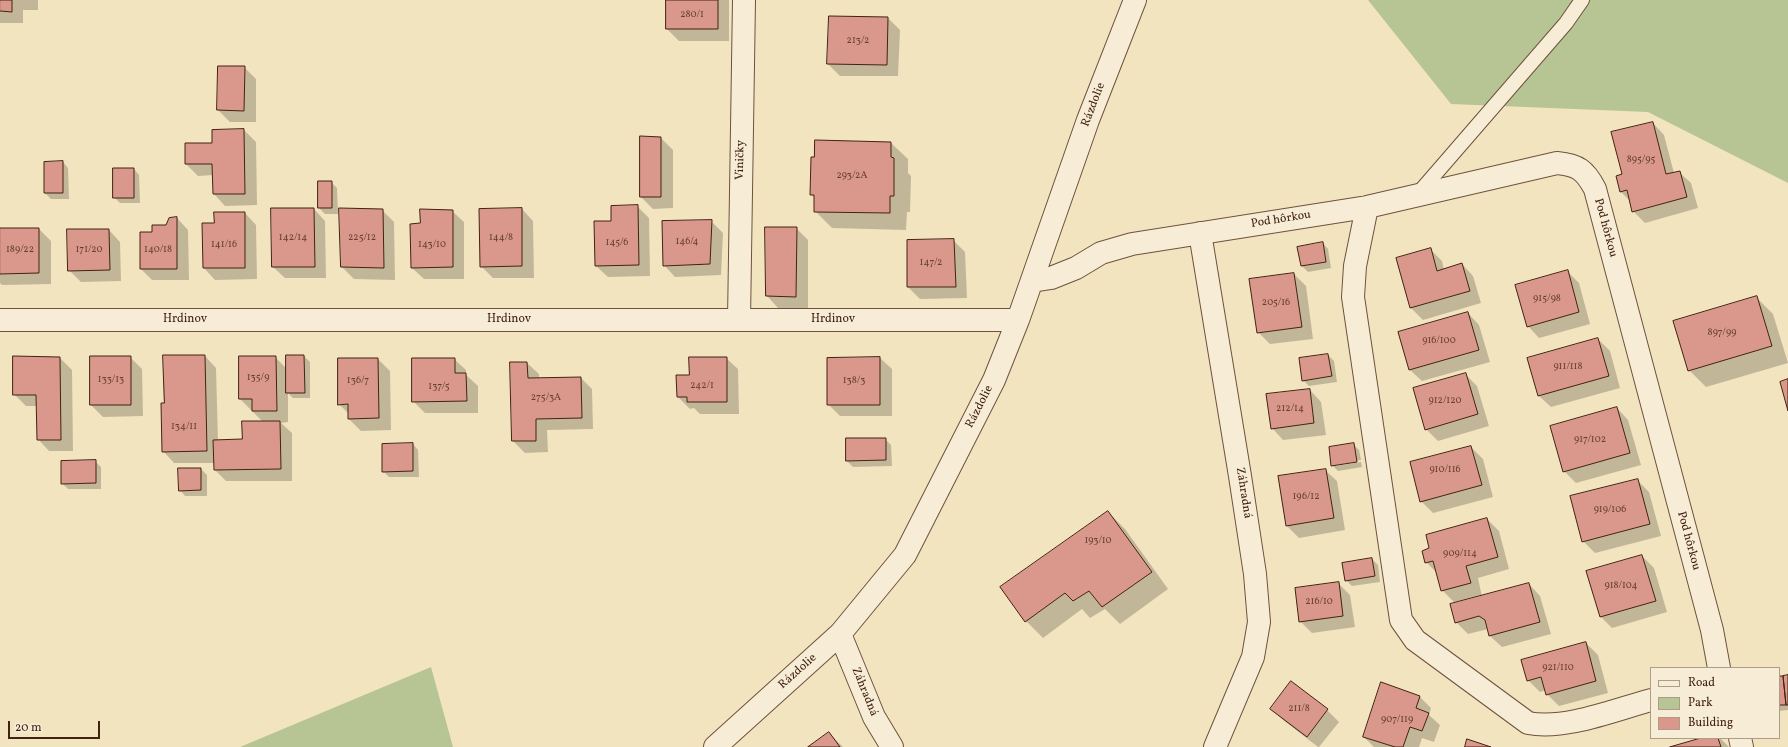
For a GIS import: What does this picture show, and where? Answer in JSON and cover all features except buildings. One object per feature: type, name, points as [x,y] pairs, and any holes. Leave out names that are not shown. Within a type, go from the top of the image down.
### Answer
[{"type":"street","name":"Viničky","points":[[739,320],[744,0]]},
{"type":"street","name":"Rázdolie","points":[[715,747],[840,634],[905,555],[994,380],[1018,320],[1088,120],[1136,0]]},
{"type":"street","name":"Pod hôrkou","points":[[1032,281],[1051,278],[1076,268],[1101,253],[1132,244],[1368,207],[1557,162],[1573,164],[1588,176],[1595,189],[1712,630],[1719,667]]},
{"type":"street","points":[[1368,207],[1355,266],[1353,297],[1401,620],[1414,640],[1528,723],[1541,726],[1561,725],[1650,700]]},
{"type":"street","name":"Záhradná","points":[[1200,233],[1240,476],[1255,574],[1260,622],[1253,657],[1215,747]]},
{"type":"street","name":"Hrdinov","points":[[0,320],[1018,320]]},
{"type":"street","name":"Záhradná","points":[[840,634],[874,717],[892,747]]},
{"type":"lane","points":[[1416,196],[1566,23],[1582,0]]},
{"type":"green space","points":[[1368,0],[1788,0],[1788,183],[1648,112],[1451,104]]},
{"type":"green space","points":[[431,667],[453,747],[240,747]]}]
